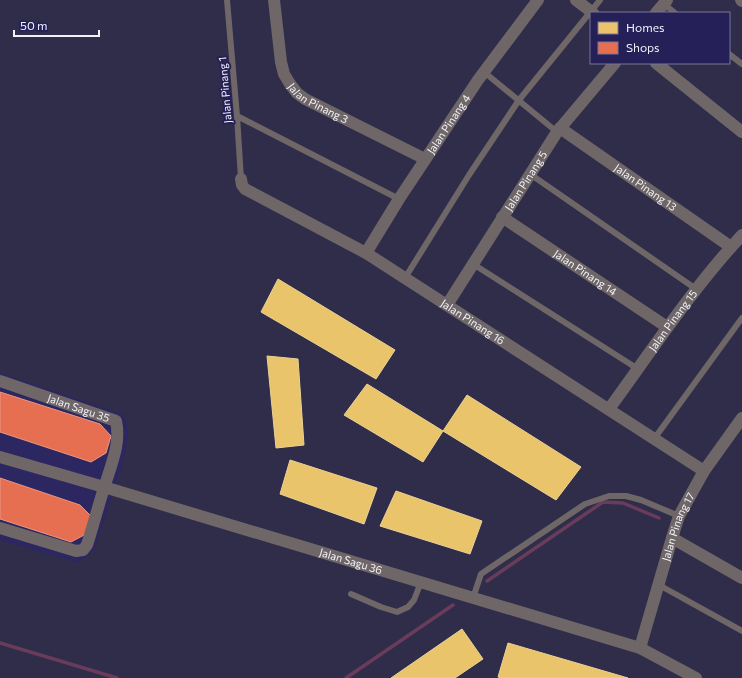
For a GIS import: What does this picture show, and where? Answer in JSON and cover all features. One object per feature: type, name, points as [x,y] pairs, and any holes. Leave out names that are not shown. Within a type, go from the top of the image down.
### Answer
[{"type":"street","name":"Jalan Pinang 3","points":[[274,0],[281,62],[284,74],[297,93],[305,99],[425,159]]},
{"type":"street","name":"Jalan Pinang 4","points":[[366,253],[425,159],[484,72],[538,0]]},
{"type":"street","points":[[576,0],[592,12]]},
{"type":"street","name":"Jalan Pinang 5","points":[[447,305],[559,130],[614,64]]},
{"type":"street","points":[[657,64],[742,132]]},
{"type":"street","name":"Jalan Pinang 13","points":[[559,130],[731,247]]},
{"type":"street","name":"Jalan Pinang 16","points":[[242,179],[242,185],[245,189],[366,253],[704,471]]},
{"type":"street","name":"Jalan Pinang 14","points":[[502,217],[667,327]]},
{"type":"street","name":"Jalan Pinang 15","points":[[609,409],[696,289],[742,235]]},
{"type":"street","name":"Jalan Sagu 35","points":[[0,381],[116,421],[117,429],[115,454],[104,487]]},
{"type":"street","name":"Jalan Pinang 17","points":[[640,648],[679,516],[704,471],[742,418]]},
{"type":"street","name":"Jalan Sagu 36","points":[[0,457],[640,648],[696,678]]},
{"type":"street","points":[[0,528],[76,551],[83,550],[87,545],[104,487]]},
{"type":"street","points":[[672,538],[742,578]]},
{"type":"lane","name":"Jalan Pinang 1","points":[[227,0],[242,179]]},
{"type":"lane","points":[[592,12],[600,0]]},
{"type":"lane","points":[[662,6],[673,12]]},
{"type":"lane","points":[[405,278],[469,175],[519,100],[590,14]]},
{"type":"lane","points":[[730,55],[742,64]]},
{"type":"lane","points":[[484,72],[559,130]]},
{"type":"lane","points":[[237,116],[399,199]]},
{"type":"lane","points":[[530,174],[696,289]]},
{"type":"lane","points":[[473,264],[638,369]]},
{"type":"lane","points":[[654,438],[742,318]]},
{"type":"lane","points":[[473,598],[481,574],[585,504],[609,496],[626,496],[641,500],[679,516]]},
{"type":"lane","points":[[351,594],[397,612],[408,607],[414,600],[421,582]]},
{"type":"lane","points":[[659,585],[742,631]]},
{"type":"shaded area","points":[[0,373],[124,415],[128,434],[124,459],[94,550],[79,563],[0,540]]},
{"type":"building: Homes","points":[[278,279],[395,350],[376,379],[261,312]]},
{"type":"building: Homes","points":[[267,356],[298,359],[304,445],[276,448]]},
{"type":"building: Homes","points":[[367,384],[443,431],[423,462],[344,415]]},
{"type":"building: Homes","points":[[467,395],[581,467],[556,500],[443,431]]},
{"type":"building: Homes","points":[[290,460],[377,488],[364,524],[280,494]]},
{"type":"building: Homes","points":[[396,491],[482,521],[470,554],[380,526]]},
{"type":"building: Homes","points":[[462,629],[483,659],[455,678],[391,678]]},
{"type":"building: Homes","points":[[508,643],[628,678],[501,678],[498,677]]},
{"type":"building: Shops","points":[[0,392],[100,424],[111,436],[106,453],[91,462],[0,432]]},
{"type":"building: Shops","points":[[0,478],[80,505],[91,516],[86,534],[71,542],[0,519]]},
{"type":"waterway","points":[[487,581],[603,502],[623,503],[659,518]]},
{"type":"waterway","points":[[346,678],[453,605]]},
{"type":"waterway","points":[[0,643],[117,678]]}]
